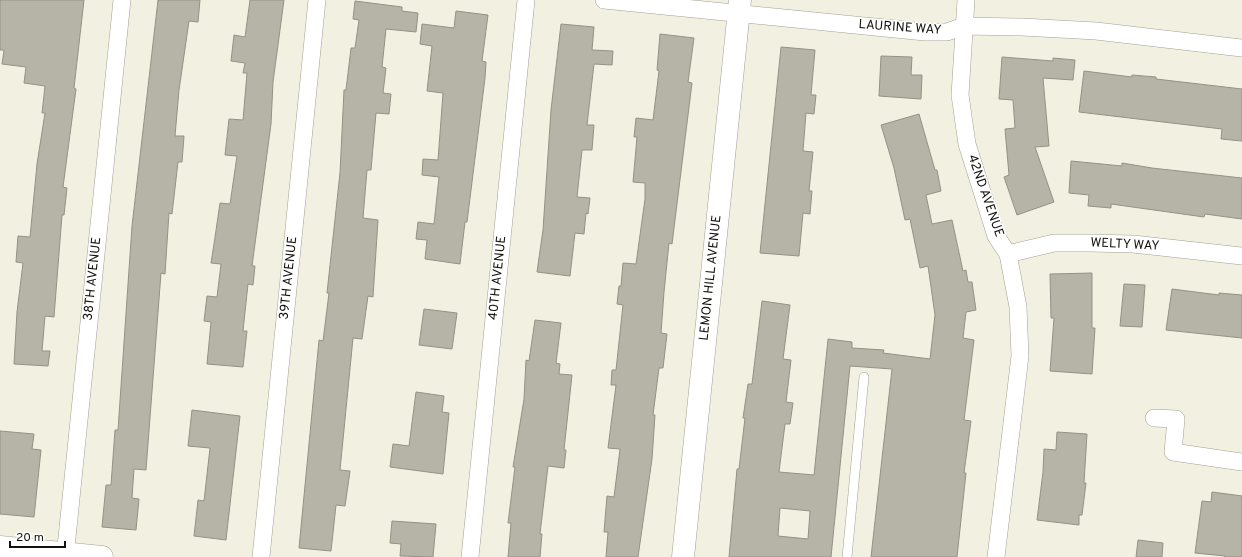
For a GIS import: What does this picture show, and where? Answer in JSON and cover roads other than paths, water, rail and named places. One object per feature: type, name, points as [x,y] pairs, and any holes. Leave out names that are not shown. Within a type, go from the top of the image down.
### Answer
[{"type":"street","name":"38TH AVENUE","points":[[65,555],[122,0]]},
{"type":"street","name":"39TH AVENUE","points":[[262,557],[317,0]]},
{"type":"street","name":"40TH AVENUE","points":[[470,557],[526,0]]},
{"type":"street","name":"LAURINE WAY","points":[[604,0],[739,7],[925,32],[947,32],[964,26],[1096,31],[1242,48]]},
{"type":"street","name":"42ND AVENUE","points":[[966,0],[960,95],[967,144],[996,236],[1008,254],[1018,307],[1020,356],[996,557]]},
{"type":"street","name":"LEMON HILL AVENUE","points":[[684,557],[739,7]]},
{"type":"street","name":"WELTY WAY","points":[[1008,254],[1054,243],[1097,243],[1133,244],[1242,256]]},
{"type":"street","points":[[1154,418],[1176,419],[1173,452],[1242,462]]},
{"type":"street","points":[[0,547],[65,555],[102,557]]},
{"type":"lane","points":[[847,557],[864,377]]}]
